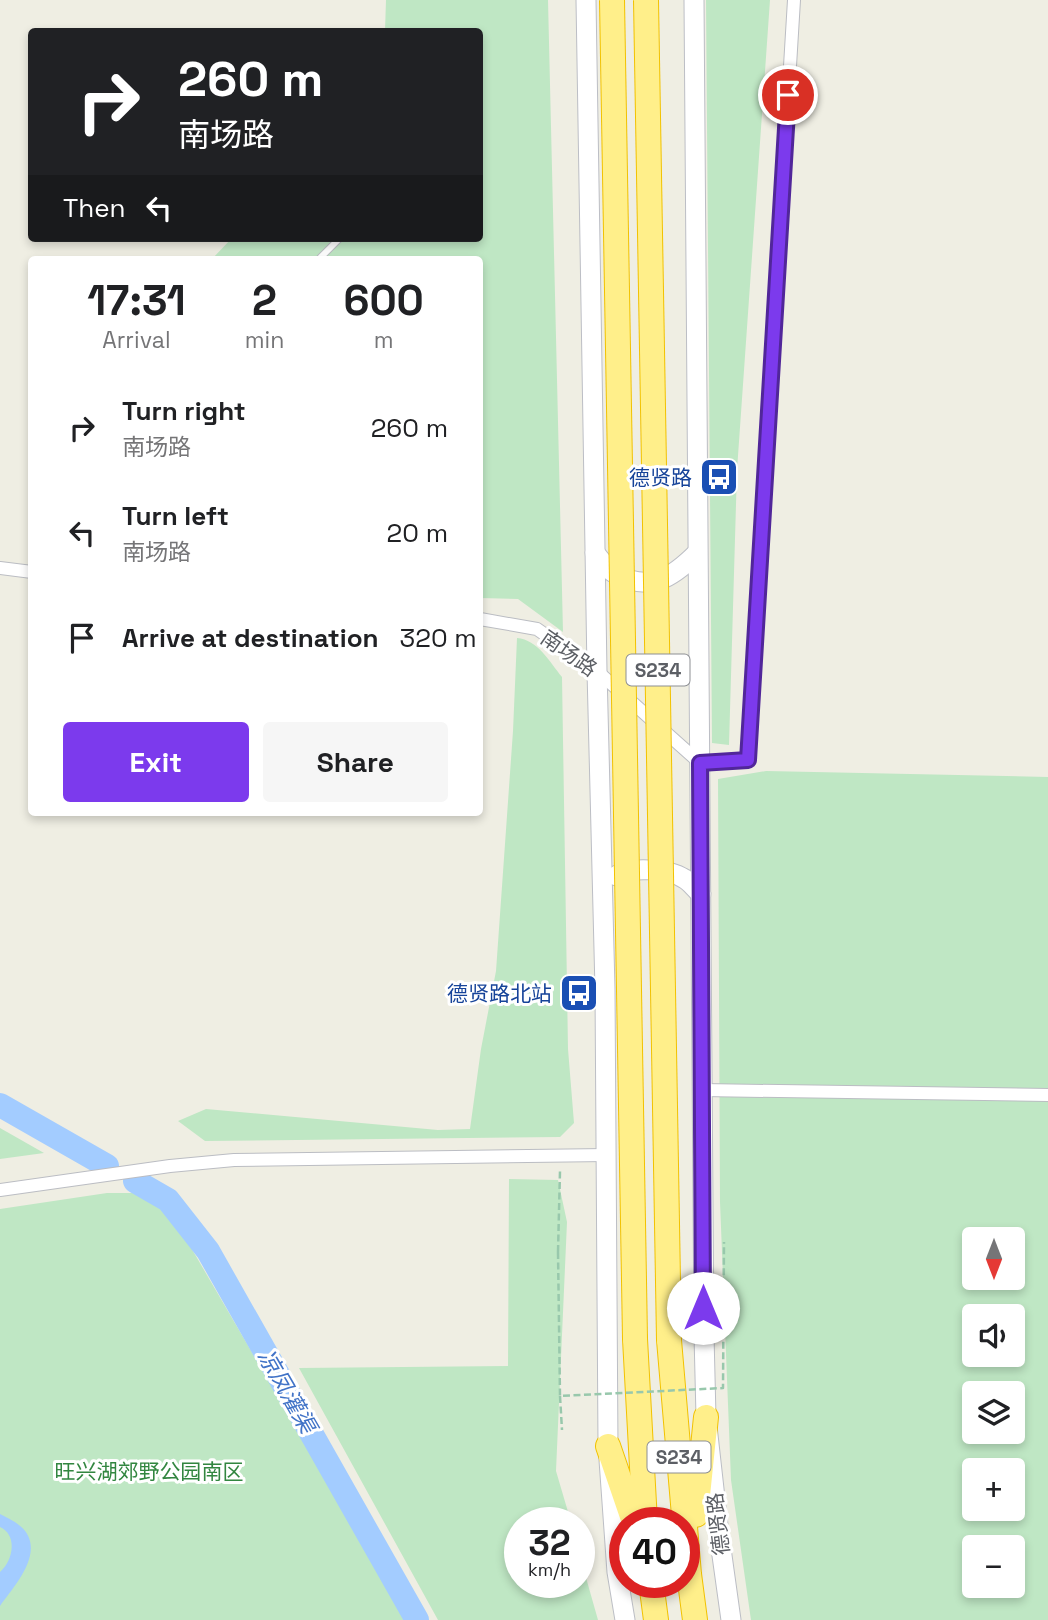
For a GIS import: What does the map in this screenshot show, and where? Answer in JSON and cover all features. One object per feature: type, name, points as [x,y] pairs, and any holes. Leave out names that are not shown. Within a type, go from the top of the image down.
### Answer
[{"type":"highway","name":"S234","points":[[612,0],[635,1339],[644,1507]]},
{"type":"highway","name":"德贤路","points":[[646,0],[669,1340],[683,1507]]},
{"type":"highway","points":[[696,1507],[706,1417]]},
{"type":"highway","points":[[608,1446],[630,1507]]},
{"type":"highway","points":[[653,1598],[656,1618]]},
{"type":"highway","name":"德贤路","points":[[692,1598],[695,1616]]},
{"type":"street","points":[[586,0],[607,1155],[608,1446],[617,1572],[625,1620]]},
{"type":"street","name":"德贤路","points":[[694,0],[704,1335],[706,1417],[731,1620]]},
{"type":"street","points":[[700,763],[748,760],[794,0]]},
{"type":"street","points":[[595,553],[612,572],[635,581],[661,581],[680,571],[697,553]]},
{"type":"street","points":[[0,568],[28,572]]},
{"type":"street","name":"南场路","points":[[483,620],[537,629],[597,671],[700,763]]},
{"type":"street","points":[[602,889],[621,872],[653,869],[683,877],[701,894]]},
{"type":"street","points":[[702,1090],[1048,1095]]},
{"type":"street","points":[[0,1191],[170,1166],[234,1160],[607,1155]]},
{"type":"lane","points":[[322,256],[337,242]]},
{"type":"path","points":[[558,1252],[560,1171]]},
{"type":"path","points":[[560,1395],[562,1430]]},
{"type":"green space","points":[[386,0],[548,0],[563,632],[518,599],[483,598],[483,256],[215,256],[228,242],[483,242],[483,28],[385,28]]},
{"type":"green space","points":[[706,0],[770,0],[737,470],[729,745],[712,743]]},
{"type":"green space","points":[[517,638],[537,647],[562,677],[568,1049],[574,1123],[560,1137],[205,1141],[178,1121],[206,1109],[438,1130],[470,1129],[481,1049],[496,971]]},
{"type":"green space","points":[[766,771],[1048,777],[1048,1620],[751,1620],[731,1480],[720,1202],[718,779]]},
{"type":"green space","points":[[0,1128],[44,1153],[0,1159]]},
{"type":"green space","points":[[509,1179],[558,1180],[567,1222],[556,1471],[567,1507],[504,1507],[504,1598],[592,1598],[598,1620],[438,1620],[299,1368],[508,1366]]},
{"type":"green space","name":"旺兴湖郊野公园南区","points":[[107,1193],[136,1193],[162,1206],[179,1227],[408,1620],[0,1620],[0,1209]]},
{"type":"water","points":[[0,1514],[24,1530],[31,1547],[27,1565],[0,1606],[0,1572],[8,1561],[12,1548],[9,1536],[0,1527]]},
{"type":"waterway","points":[[0,1105],[107,1166]]},
{"type":"waterway","name":"凉凤灌渠","points":[[135,1181],[168,1200],[208,1251],[417,1620]]},
{"type":"place","name":"德贤路","points":[[719,477]]},
{"type":"place","name":"德贤路北站","points":[[579,993]]},
{"type":"route","points":[[703,1308],[700,763],[748,760],[788,95]]}]
